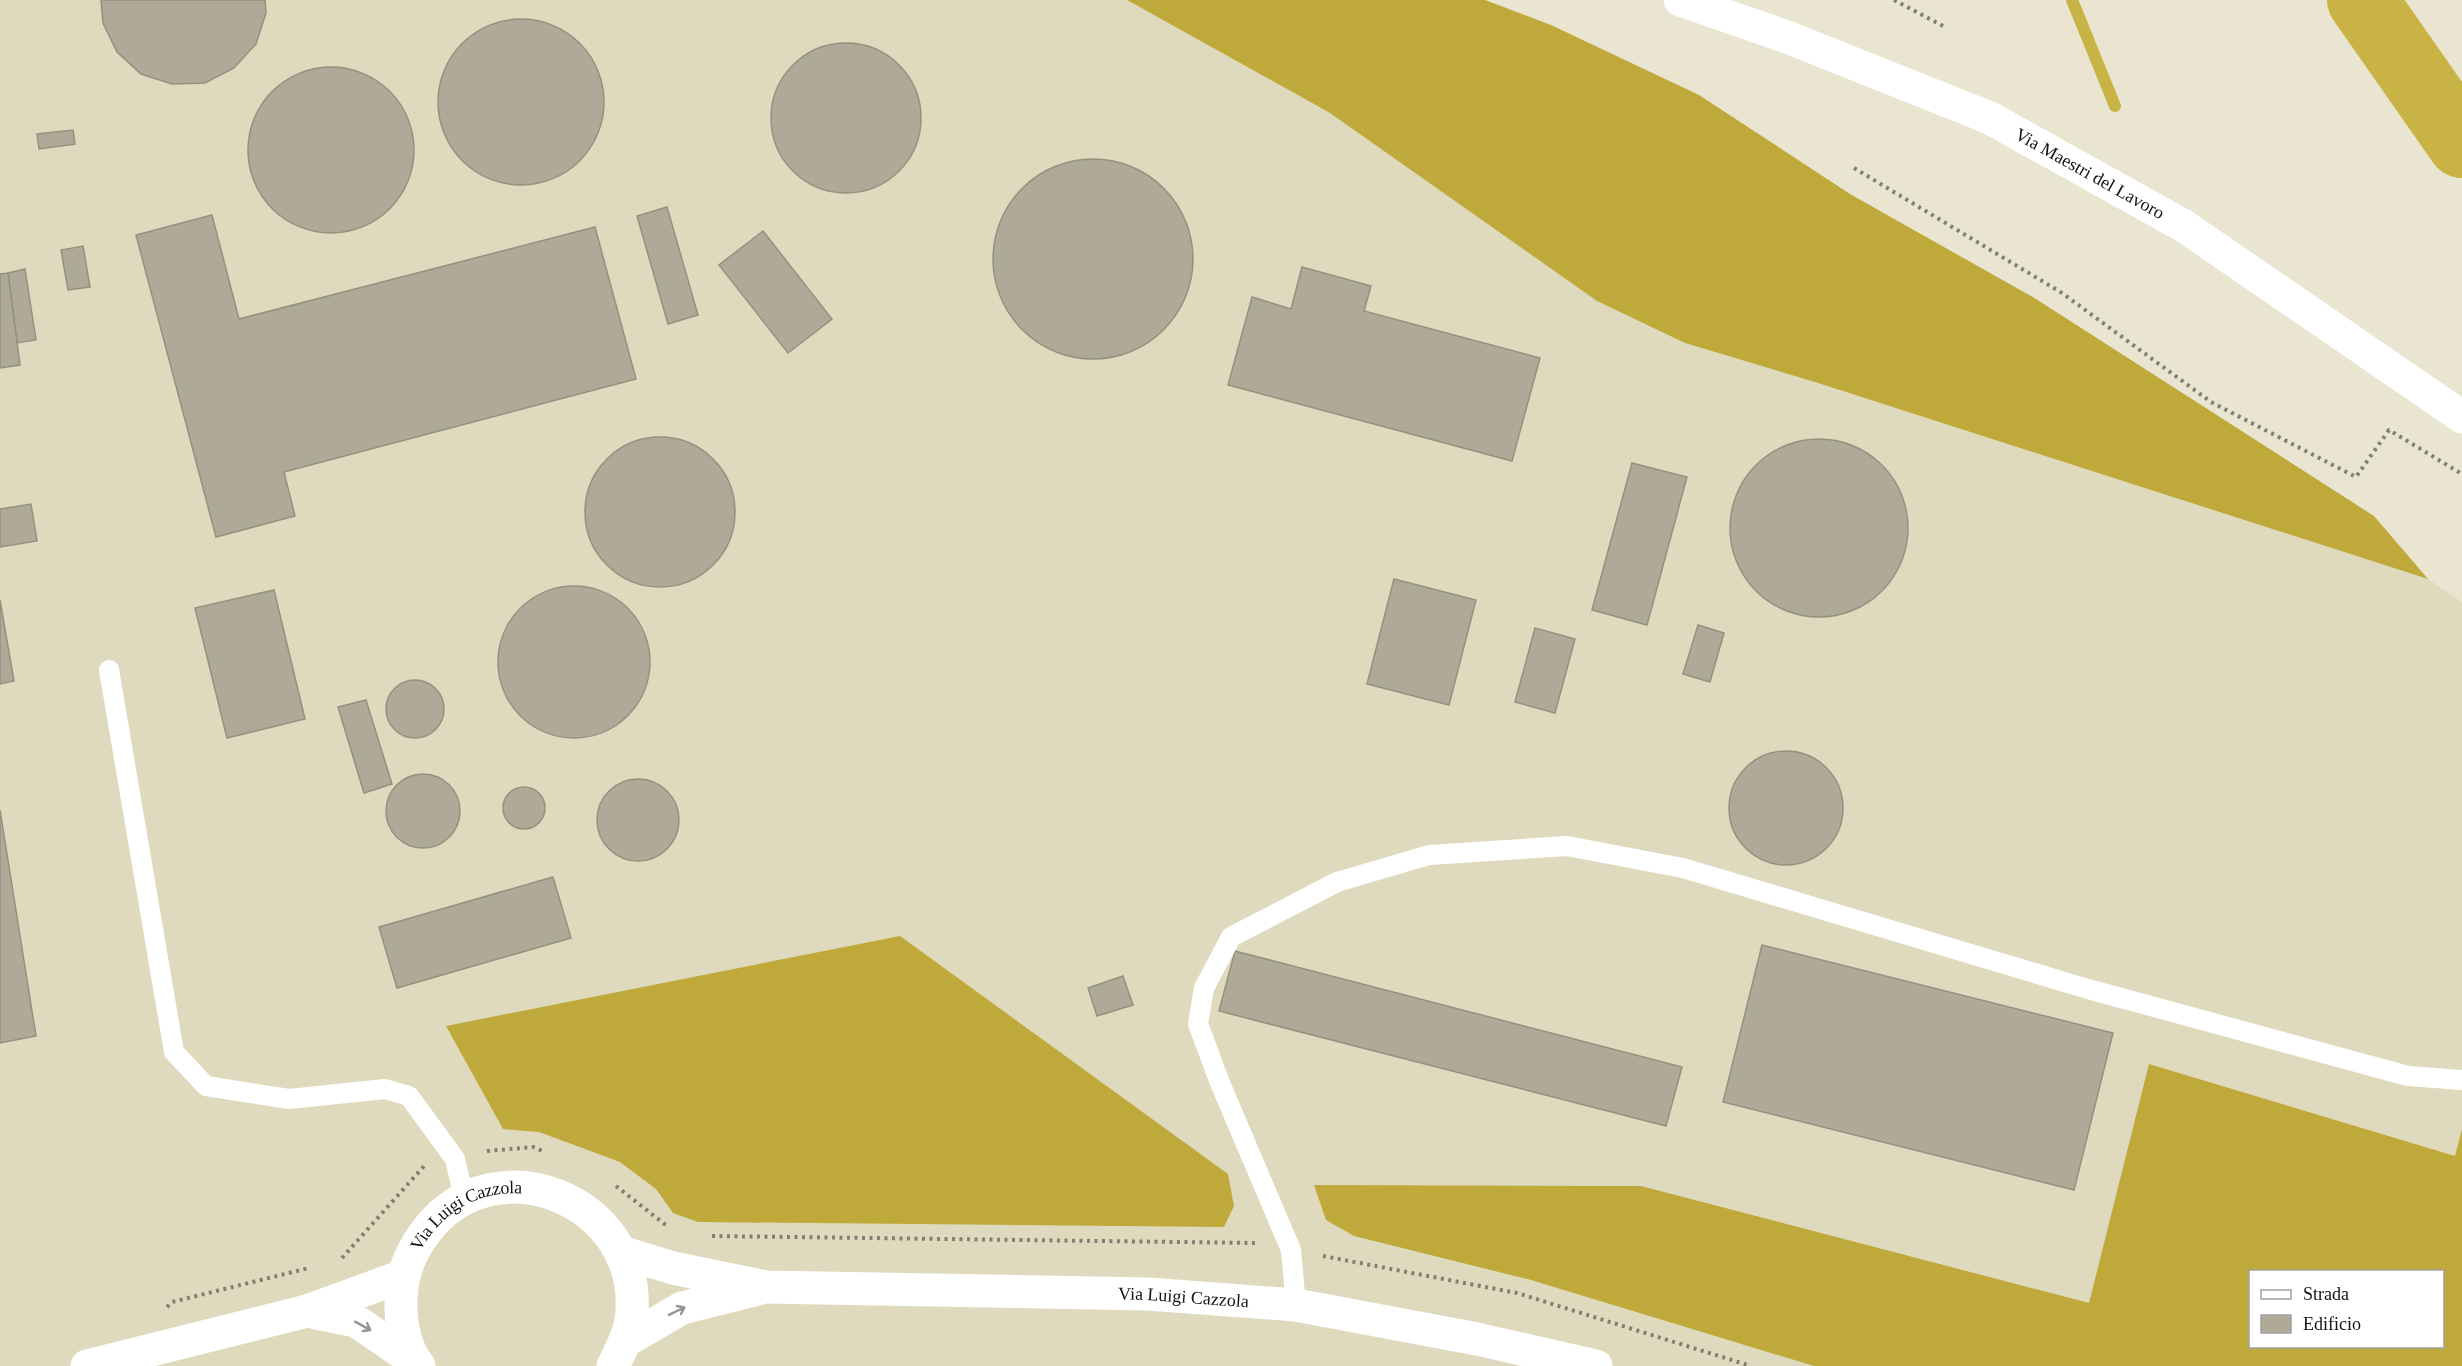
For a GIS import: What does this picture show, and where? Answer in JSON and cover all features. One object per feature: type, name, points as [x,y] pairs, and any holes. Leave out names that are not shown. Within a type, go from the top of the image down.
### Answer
[{"type":"main road","name":"Via Maestri del Lavoro","points":[[1680,0],[1787,37],[1990,118],[2184,226],[2462,417]]},
{"type":"main road","name":"Via Luigi Cazzola","points":[[418,1364],[404,1334],[400,1305],[403,1276],[415,1245],[436,1218],[464,1198],[498,1188],[536,1188],[571,1200],[600,1222],[621,1252],[631,1280],[632,1311],[620,1353]]},
{"type":"main road","name":"Via Luigi Cazzola","points":[[621,1252],[673,1268],[766,1287],[1148,1294],[1296,1305],[1477,1339],[1596,1366]]},
{"type":"main road","points":[[87,1366],[307,1311],[403,1276]]},
{"type":"main road","name":"Via Luigi Cazzola","points":[[620,1353],[682,1308],[766,1287]]},
{"type":"main road","points":[[307,1311],[356,1321],[418,1364]]},
{"type":"lane","points":[[109,670],[174,1052],[206,1086],[289,1099],[385,1089],[409,1096],[455,1159],[464,1198]]},
{"type":"lane","points":[[1296,1305],[1291,1250],[1220,1083],[1198,1024],[1204,988],[1231,937],[1337,882],[1429,855],[1567,846],[1683,868],[2088,989],[2408,1076],[2462,1080]]},
{"type":"path","points":[[1894,0],[1943,26]]},
{"type":"path","points":[[1854,168],[2062,293],[2211,402],[2356,477],[2389,430],[2462,474]]},
{"type":"shaded area","points":[[0,0],[1127,0],[1330,113],[1685,343],[1818,383],[2428,579],[2462,602],[2462,1366],[0,1366]]},
{"type":"shaded area","points":[[1127,0],[1485,0],[1551,25],[1699,95],[1850,194],[2036,299],[2374,516],[2428,579],[1818,383],[1685,343],[1597,301],[1330,113]]},
{"type":"shaded area","points":[[900,936],[1228,1174],[1234,1206],[1224,1227],[698,1222],[673,1213],[656,1189],[620,1162],[539,1132],[503,1129],[446,1026]]},
{"type":"shaded area","points":[[2149,1064],[2455,1156],[2462,1129],[2462,1366],[1814,1366],[1531,1280],[1354,1236],[1326,1220],[1314,1185],[1641,1186],[2089,1303]]},
{"type":"building","points":[[101,0],[265,0],[266,13],[256,44],[234,68],[205,83],[172,84],[141,74],[117,52],[103,23]]},
{"type":"building","points":[[521,19],[553,26],[567,33],[579,44],[590,56],[597,70],[604,102],[597,134],[590,148],[579,160],[567,171],[553,178],[521,185],[489,178],[475,171],[463,160],[452,148],[445,134],[438,102],[445,70],[452,56],[463,44],[475,33],[489,26]]},
{"type":"building","points":[[846,43],[875,48],[888,55],[899,65],[909,76],[916,89],[921,118],[916,147],[909,160],[899,171],[888,181],[875,188],[846,193],[817,188],[804,181],[793,171],[783,160],[776,147],[771,118],[776,89],[783,76],[793,65],[804,55],[817,48]]},
{"type":"building","points":[[331,67],[363,74],[377,81],[389,92],[400,104],[407,118],[414,150],[407,182],[400,196],[389,208],[377,219],[363,226],[331,233],[299,226],[285,219],[273,208],[262,196],[255,182],[248,150],[255,118],[262,104],[273,92],[285,81],[299,74]]},
{"type":"building","points":[[73,130],[75,144],[39,149],[37,134]]},
{"type":"building","points":[[1093,159],[1112,161],[1140,171],[1170,196],[1185,221],[1191,240],[1193,259],[1191,278],[1181,306],[1156,336],[1131,351],[1112,357],[1093,359],[1074,357],[1046,347],[1016,322],[1001,297],[995,278],[993,259],[995,240],[1005,212],[1030,182],[1055,167],[1074,161]]},
{"type":"building","points":[[667,207],[698,315],[668,324],[637,216]]},
{"type":"building","points":[[212,215],[239,319],[595,227],[636,379],[284,472],[295,516],[216,537],[136,235]]},
{"type":"building","points":[[763,231],[832,319],[788,353],[719,265]]},
{"type":"building","points":[[83,246],[90,287],[68,290],[61,250]]},
{"type":"building","points":[[1302,267],[1371,286],[1364,311],[1540,358],[1512,461],[1228,385],[1252,297],[1291,309]]},
{"type":"building","points":[[25,269],[36,340],[17,343],[8,273]]},
{"type":"building","points":[[8,273],[20,365],[0,368],[0,274]]},
{"type":"building","points":[[660,437],[689,442],[702,449],[713,459],[723,470],[730,483],[735,512],[730,541],[723,554],[713,565],[702,575],[689,582],[660,587],[631,582],[618,575],[607,565],[597,554],[590,541],[585,512],[590,483],[597,470],[607,459],[618,449],[631,442]]},
{"type":"building","points":[[1819,439],[1836,440],[1853,445],[1882,465],[1902,494],[1907,511],[1907,545],[1902,562],[1882,591],[1853,611],[1836,616],[1819,617],[1802,616],[1785,611],[1756,591],[1736,562],[1731,545],[1730,528],[1731,511],[1736,494],[1756,465],[1785,445],[1802,440]]},
{"type":"building","points":[[1632,463],[1687,477],[1647,625],[1592,610]]},
{"type":"building","points":[[31,504],[37,541],[0,547],[0,509]]},
{"type":"building","points":[[1394,579],[1476,600],[1449,705],[1367,684]]},
{"type":"building","points":[[574,586],[603,592],[616,599],[627,609],[637,620],[644,633],[650,662],[644,691],[637,704],[627,715],[616,725],[603,732],[574,738],[545,732],[532,725],[521,715],[511,704],[504,691],[498,662],[504,633],[511,620],[521,609],[532,599],[545,592]]},
{"type":"building","points":[[274,590],[305,719],[227,738],[195,608]]},
{"type":"building","points":[[0,600],[14,681],[0,684]]},
{"type":"building","points":[[1698,625],[1724,633],[1710,682],[1683,674]]},
{"type":"building","points":[[1535,628],[1575,639],[1555,713],[1515,702]]},
{"type":"building","points":[[409,680],[421,680],[436,688],[444,703],[444,715],[436,730],[421,738],[409,738],[394,730],[386,715],[386,703],[394,688]]},
{"type":"building","points":[[366,700],[392,784],[364,793],[338,707]]},
{"type":"building","points":[[1786,751],[1808,755],[1818,760],[1834,776],[1839,786],[1843,808],[1839,830],[1834,840],[1818,856],[1808,861],[1786,865],[1764,861],[1754,856],[1738,840],[1733,830],[1729,808],[1733,786],[1738,776],[1754,760],[1764,755]]},
{"type":"building","points":[[423,774],[444,780],[454,790],[460,811],[454,832],[444,842],[423,848],[402,842],[392,832],[386,811],[392,790],[402,780]]},
{"type":"building","points":[[630,779],[646,779],[661,786],[672,797],[679,812],[676,836],[667,849],[646,861],[630,861],[615,854],[604,843],[597,828],[597,812],[604,797],[615,786]]},
{"type":"building","points":[[524,787],[532,788],[539,793],[544,800],[544,816],[539,823],[532,828],[524,829],[516,828],[509,823],[504,816],[503,808],[504,800],[509,793],[516,788]]},
{"type":"building","points":[[0,810],[36,1036],[0,1043]]},
{"type":"building","points":[[553,877],[571,938],[397,988],[379,927]]},
{"type":"building","points":[[1762,945],[2113,1033],[2074,1190],[1723,1102]]},
{"type":"building","points":[[1235,951],[1682,1067],[1666,1126],[1219,1011]]},
{"type":"building","points":[[1123,976],[1133,1005],[1097,1016],[1088,988]]},
{"type":"waterway","points":[[2072,0],[2115,106]]},
{"type":"waterway","points":[[2362,0],[2462,143]]}]
